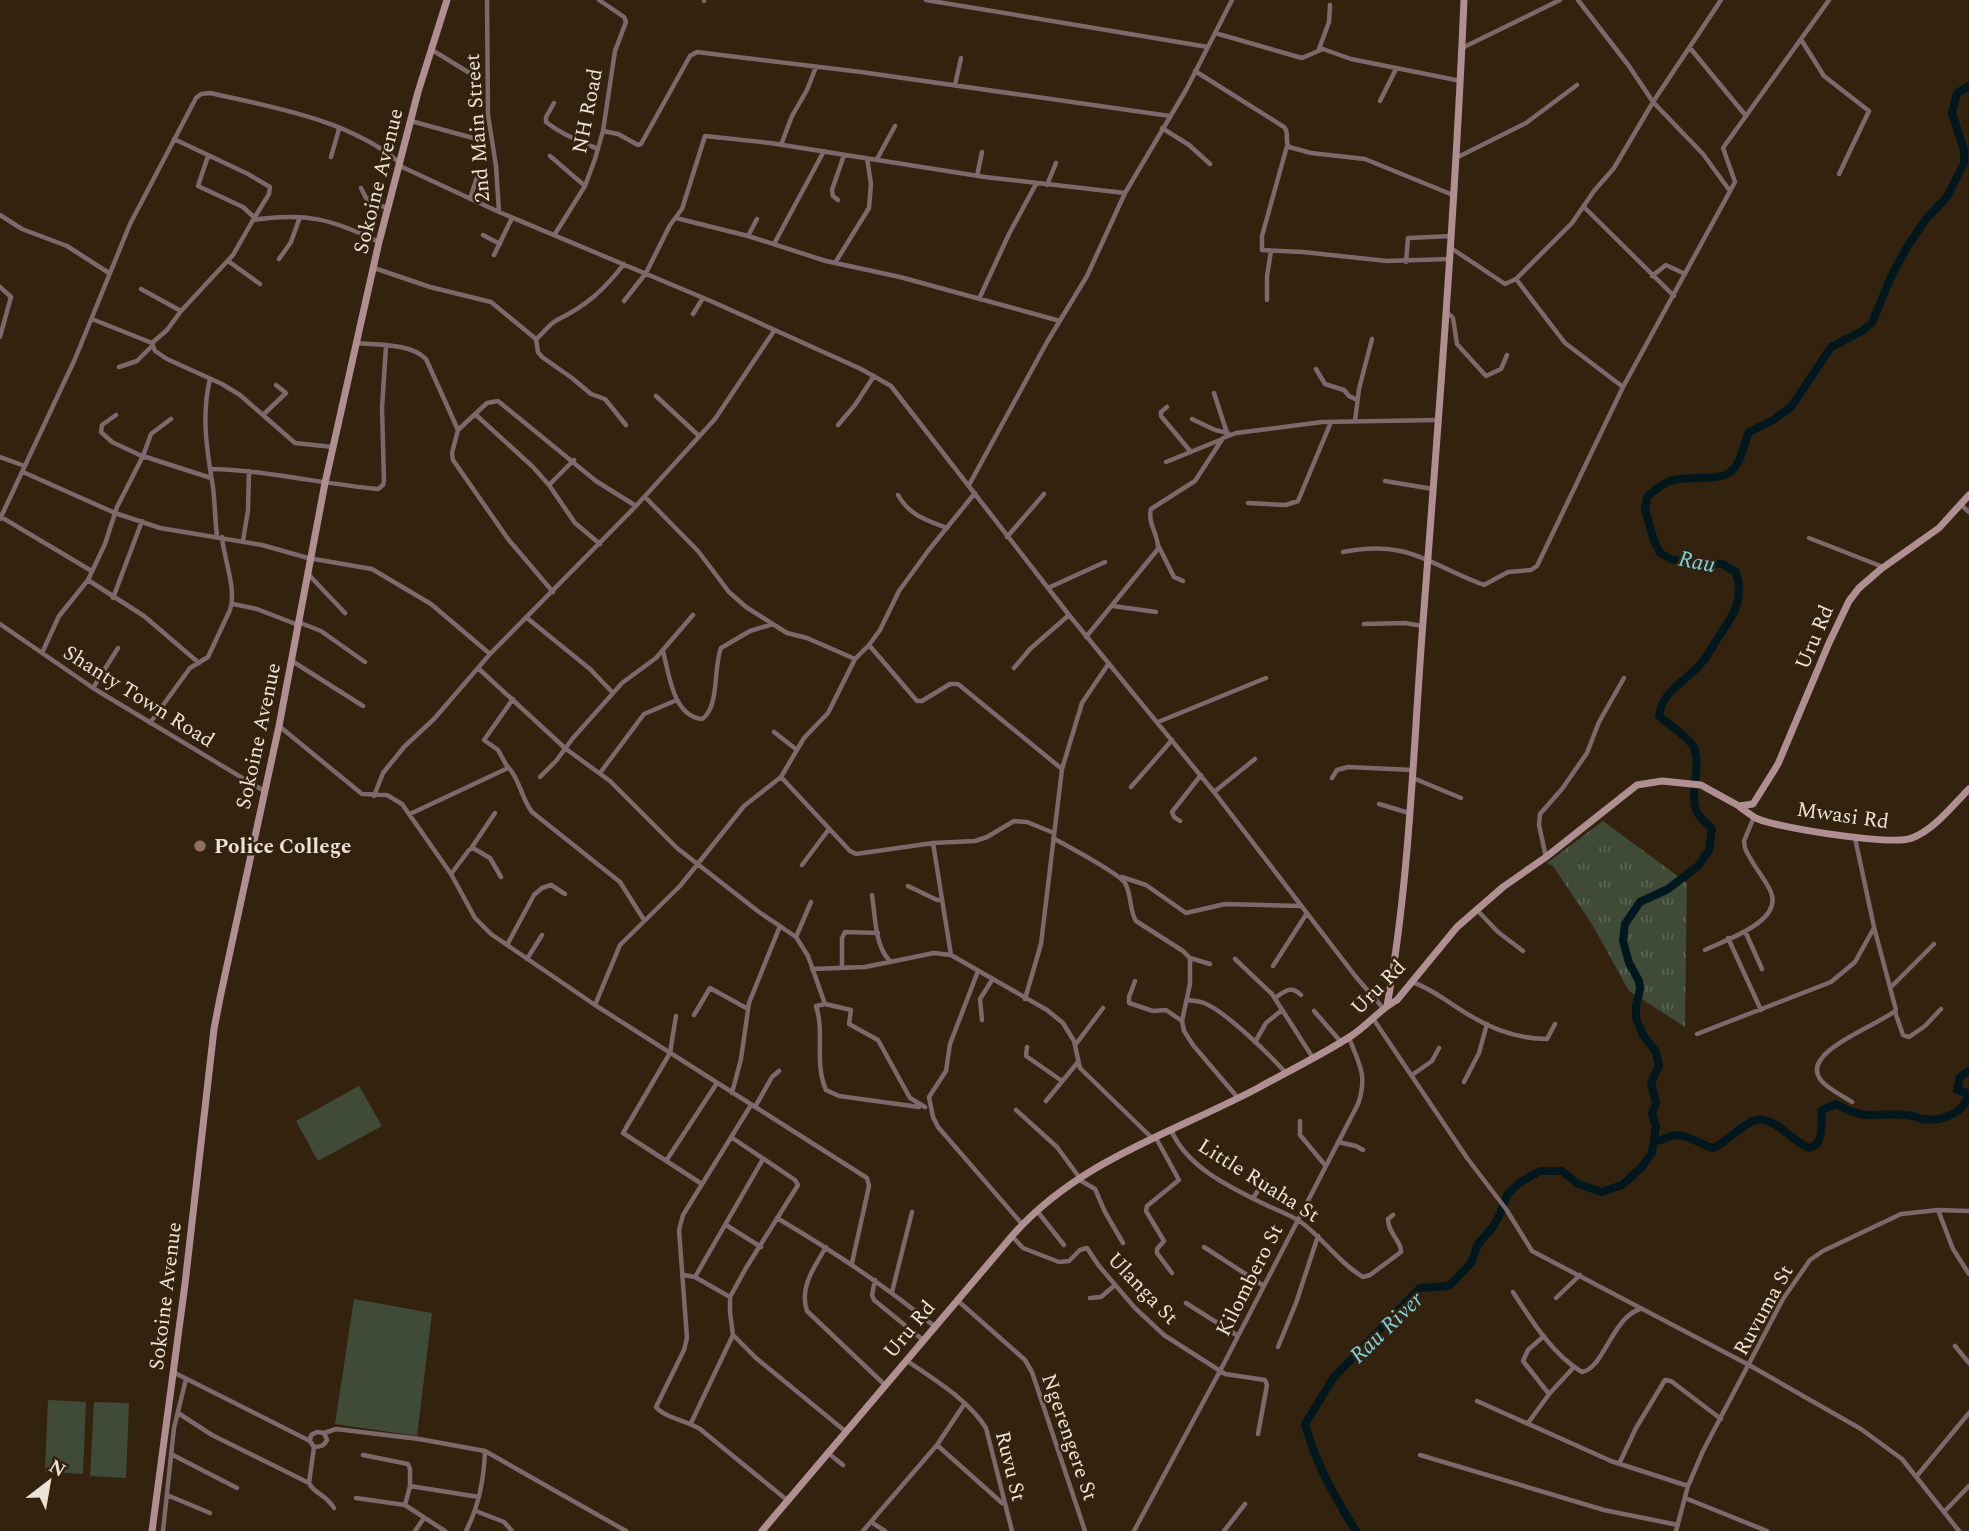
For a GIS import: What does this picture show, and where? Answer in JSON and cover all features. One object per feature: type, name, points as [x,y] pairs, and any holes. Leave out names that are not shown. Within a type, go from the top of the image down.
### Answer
[{"type":"street","name":"Sokoine Avenue","points":[[152,1531],[185,1284],[214,1029],[279,726],[325,483],[373,268],[411,121],[447,0]]},
{"type":"street","name":"2nd Main Street","points":[[487,0],[488,115],[496,166],[499,212]]},
{"type":"street","name":"NH Road","points":[[555,234],[584,186],[598,149],[615,51],[626,22],[624,17],[599,0]]},
{"type":"street","points":[[926,0],[1208,47]]},
{"type":"street","points":[[969,485],[1087,276],[1125,193],[1232,0]]},
{"type":"street","points":[[1385,1007],[1400,922],[1413,774],[1452,236],[1464,0]]},
{"type":"street","points":[[1462,48],[1560,0]]},
{"type":"street","points":[[1578,0],[1629,65],[1653,102],[1696,146],[1730,191]]},
{"type":"street","points":[[1451,248],[1474,261],[1501,282],[1509,283],[1516,279],[1572,223],[1614,168],[1653,102],[1721,0]]},
{"type":"street","points":[[1343,552],[1360,548],[1389,549],[1428,559],[1484,585],[1508,572],[1535,569],[1623,387],[1730,191],[1735,178],[1723,148],[1829,0]]},
{"type":"street","points":[[1215,33],[1302,58],[1308,57],[1319,49],[1329,22],[1330,5]]},
{"type":"street","points":[[1802,41],[1824,76],[1869,111],[1839,174]]},
{"type":"street","points":[[1690,48],[1746,116]]},
{"type":"street","points":[[1319,49],[1351,59],[1461,81]]},
{"type":"street","points":[[432,50],[468,72]]},
{"type":"street","points":[[603,131],[641,144],[690,56],[697,52],[1170,116]]},
{"type":"street","points":[[955,85],[961,58]]},
{"type":"street","points":[[781,145],[816,67]]},
{"type":"street","points":[[1380,102],[1396,69]]},
{"type":"street","points":[[1195,71],[1287,131],[1287,146],[1261,244],[1262,250],[1406,262],[1450,259]]},
{"type":"street","points":[[1457,158],[1526,123],[1577,85]]},
{"type":"street","points":[[90,570],[0,518],[92,319],[130,224],[196,98],[206,93],[282,108],[385,150],[401,165],[470,199],[703,298],[891,386],[1069,615],[1201,775],[1307,913],[1385,1007]]},
{"type":"street","points":[[554,103],[546,117],[547,122],[571,139],[580,140],[598,149]]},
{"type":"street","points":[[411,121],[474,138]]},
{"type":"street","points":[[877,159],[895,126]]},
{"type":"street","points":[[1162,128],[1189,145],[1210,164]]},
{"type":"street","points":[[331,157],[339,129]]},
{"type":"street","points":[[624,301],[646,273],[687,198],[705,136],[824,151],[977,176],[1125,193]]},
{"type":"street","points":[[119,368],[137,361],[228,261],[270,194],[270,187],[248,174],[174,139]]},
{"type":"street","points":[[1287,146],[1311,153],[1365,159],[1454,195]]},
{"type":"street","points":[[774,244],[824,151]]},
{"type":"street","points":[[977,176],[982,152]]},
{"type":"street","points":[[838,200],[833,196],[832,190],[844,155]]},
{"type":"street","points":[[208,156],[198,186],[243,207],[254,219],[300,217],[331,221],[379,242]]},
{"type":"street","points":[[550,156],[584,186]]},
{"type":"street","points":[[835,263],[869,208],[867,158]]},
{"type":"street","points":[[1047,185],[1056,163]]},
{"type":"street","points":[[470,199],[478,174]]},
{"type":"street","points":[[979,299],[1036,184]]},
{"type":"street","points":[[361,188],[366,198],[388,209]]},
{"type":"street","points":[[1584,207],[1674,296]]},
{"type":"street","points":[[0,215],[22,229],[67,246],[109,273]]},
{"type":"street","points":[[279,259],[291,242],[300,217]]},
{"type":"street","points":[[494,255],[512,218]]},
{"type":"street","points":[[676,218],[748,236],[835,263],[900,277],[1060,321]]},
{"type":"street","points":[[748,236],[757,219]]},
{"type":"street","points":[[482,234],[500,244]]},
{"type":"street","points":[[1406,262],[1408,238],[1452,236]]},
{"type":"street","points":[[1267,300],[1271,251]]},
{"type":"street","points":[[228,261],[260,284]]},
{"type":"street","points":[[536,339],[555,322],[595,298],[624,264]]},
{"type":"street","points":[[1652,276],[1666,265],[1685,274]]},
{"type":"street","points":[[373,268],[430,287],[491,302],[536,339],[538,352],[542,357],[590,394],[605,399],[626,425]]},
{"type":"street","points":[[1516,279],[1565,343],[1623,387]]},
{"type":"street","points":[[0,287],[11,297],[0,337]]},
{"type":"street","points":[[141,289],[181,311]]},
{"type":"street","points":[[694,314],[703,298]]},
{"type":"street","points":[[1446,312],[1453,318],[1457,344],[1486,376],[1501,369],[1507,355]]},
{"type":"street","points":[[92,319],[152,344],[167,359],[229,388],[264,414],[295,443],[333,447]]},
{"type":"street","points":[[374,796],[383,773],[404,747],[434,719],[490,654],[645,497],[721,411],[774,331]]},
{"type":"street","points":[[1355,421],[1357,400],[1372,339]]},
{"type":"street","points":[[358,343],[415,351],[426,359],[458,430]]},
{"type":"street","points":[[210,469],[249,471],[379,489],[383,485],[382,408],[386,346]]},
{"type":"street","points":[[1316,369],[1325,384],[1344,390],[1357,400]]},
{"type":"street","points":[[838,425],[874,376]]},
{"type":"street","points":[[149,723],[190,668],[208,657],[233,604],[206,451],[205,402],[210,379]]},
{"type":"street","points":[[264,414],[286,393],[276,385]]},
{"type":"street","points":[[1214,393],[1227,436]]},
{"type":"street","points":[[656,396],[698,435]]},
{"type":"street","points":[[553,592],[508,539],[453,460],[452,453],[458,430],[490,400],[498,401],[596,481],[636,506]]},
{"type":"street","points":[[1167,407],[1161,412],[1161,416],[1191,452]]},
{"type":"street","points":[[475,414],[533,467],[575,523],[600,544]]},
{"type":"street","points":[[116,415],[103,425],[101,432],[113,442],[143,457],[211,478]]},
{"type":"street","points":[[42,653],[59,617],[88,580],[90,570],[105,544],[115,513],[143,457],[151,433],[171,419]]},
{"type":"street","points":[[1192,419],[1227,436]]},
{"type":"street","points":[[1166,462],[1227,436],[1284,426],[1355,421],[1438,421]]},
{"type":"street","points":[[1248,503],[1286,505],[1298,501],[1331,422]]},
{"type":"street","points":[[1183,581],[1174,577],[1158,547],[1150,511],[1195,481],[1227,436]]},
{"type":"street","points":[[0,457],[115,513],[177,532],[243,541],[312,559],[365,566],[380,572],[431,604],[490,654]]},
{"type":"street","points":[[549,485],[573,460]]},
{"type":"street","points":[[243,541],[248,510],[249,471]]},
{"type":"street","points":[[1385,481],[1433,489]]},
{"type":"street","points":[[595,1005],[616,950],[680,886],[744,806],[781,777],[809,732],[828,713],[855,659],[880,630],[900,591],[975,493]]},
{"type":"street","points":[[1007,537],[1044,494]]},
{"type":"street","points":[[898,495],[914,514],[947,528]]},
{"type":"street","name":"Uru Rd","points":[[761,1531],[1022,1224],[1078,1177],[1238,1098],[1345,1040],[1374,1020],[1385,1007],[1397,1000],[1457,927],[1514,878],[1546,857],[1637,785],[1662,781],[1695,784],[1712,789],[1739,806],[1753,804],[1778,764],[1849,601],[1859,588],[1884,568],[1929,537],[1969,495]]},
{"type":"street","points":[[645,497],[706,560],[729,592],[746,607],[788,633],[807,638],[855,659]]},
{"type":"street","points":[[1961,505],[1969,512]]},
{"type":"street","points":[[113,598],[142,521]]},
{"type":"street","points":[[1809,538],[1884,568]]},
{"type":"street","points":[[1086,636],[1154,556],[1158,547]]},
{"type":"street","points":[[1048,588],[1105,562]]},
{"type":"street","points":[[309,575],[345,613]]},
{"type":"street","points":[[88,580],[144,616],[199,663]]},
{"type":"street","points":[[233,604],[257,609],[321,631],[365,662]]},
{"type":"street","points":[[1112,606],[1156,612]]},
{"type":"street","points":[[540,777],[626,679],[663,651],[679,628],[693,615]]},
{"type":"street","points":[[1014,668],[1030,649],[1069,615]]},
{"type":"street","points":[[527,618],[590,669],[613,693]]},
{"type":"street","points":[[1364,624],[1398,623],[1423,626]]},
{"type":"street","name":"Shanty Town Road","points":[[0,624],[93,688],[264,791]]},
{"type":"street","points":[[663,651],[677,700],[697,719],[705,718],[712,704],[720,649],[750,631],[774,624]]},
{"type":"street","points":[[869,645],[917,701],[922,701],[950,684],[958,684],[1062,769]]},
{"type":"street","points":[[93,688],[118,648]]},
{"type":"street","points":[[291,661],[363,706]]},
{"type":"street","points":[[1025,999],[1040,954],[1062,769],[1085,697],[1109,663]]},
{"type":"street","points":[[479,669],[566,749],[600,773],[677,848],[796,937],[825,1003]]},
{"type":"street","points":[[1158,722],[1266,678]]},
{"type":"street","points":[[1546,857],[1539,825],[1540,814],[1577,770],[1609,702],[1624,678]]},
{"type":"street","points":[[513,699],[484,740],[498,750],[515,776],[532,812],[620,882],[644,920]]},
{"type":"street","points":[[600,773],[644,714],[677,700]]},
{"type":"street","points":[[279,726],[362,794],[393,797],[402,804],[450,874],[475,918],[491,934],[595,1005],[869,1181],[852,1263]]},
{"type":"street","points":[[774,732],[797,750]]},
{"type":"street","points":[[1130,787],[1172,740]]},
{"type":"street","points":[[1214,792],[1255,759]]},
{"type":"street","points":[[410,814],[508,767]]},
{"type":"street","points":[[1332,778],[1337,770],[1348,767],[1413,774],[1461,798]]},
{"type":"street","points":[[1180,821],[1172,812],[1201,775]]},
{"type":"street","points":[[781,777],[850,851],[856,854],[933,843],[981,840],[1014,821],[1027,821],[1121,877],[1146,885],[1162,894],[1186,913],[1213,905],[1236,903],[1301,905]]},
{"type":"street","name":"Mwasi Rd","points":[[1739,806],[1754,817],[1785,825],[1855,838],[1904,841],[1923,832],[1969,789]]},
{"type":"street","points":[[1379,804],[1409,813]]},
{"type":"street","points":[[450,874],[472,848],[495,813]]},
{"type":"street","points":[[1705,950],[1764,920],[1773,907],[1774,900],[1745,848],[1744,841],[1754,817]]},
{"type":"street","points":[[802,865],[829,829]]},
{"type":"street","points":[[1855,838],[1874,927],[1903,1035],[1909,1037],[1925,1026],[1941,1009]]},
{"type":"street","points":[[933,843],[951,955]]},
{"type":"street","points":[[472,848],[490,858],[501,877]]},
{"type":"street","points":[[1121,877],[1129,891],[1136,921],[1190,958],[1210,964]]},
{"type":"street","points":[[507,945],[537,892],[551,885],[565,894]]},
{"type":"street","points":[[908,886],[942,900]]},
{"type":"street","points":[[872,895],[878,933],[885,956],[890,961]]},
{"type":"street","points":[[796,937],[811,902]]},
{"type":"street","points":[[1477,910],[1498,932],[1523,951]]},
{"type":"street","points":[[1273,966],[1307,913]]},
{"type":"street","points":[[732,1093],[741,1059],[748,1009],[780,926]]},
{"type":"street","points":[[1697,1034],[1821,987],[1843,974],[1858,957],[1874,927]]},
{"type":"street","points":[[1745,931],[1762,969]]},
{"type":"street","points":[[842,968],[842,938],[845,932],[878,933]]},
{"type":"street","points":[[527,959],[542,935]]},
{"type":"street","points":[[1728,938],[1760,1010]]},
{"type":"street","points":[[1891,987],[1934,944]]},
{"type":"street","points":[[812,969],[865,967],[934,953],[951,955],[1054,1015],[1069,1031],[1082,1070],[1154,1138],[1180,1178],[1146,1208],[1164,1241],[1157,1253],[1172,1273]]},
{"type":"street","points":[[1190,958],[1188,1000],[1182,1021],[1188,1039],[1238,1098]]},
{"type":"street","points":[[1235,960],[1275,998],[1313,1058]]},
{"type":"street","points":[[978,971],[950,1044],[946,1070],[929,1097],[928,1108],[938,1127],[1022,1224]]},
{"type":"street","points":[[982,1020],[980,999],[992,980]]},
{"type":"street","points":[[1135,981],[1129,1003],[1153,1011],[1164,1009],[1182,1021]]},
{"type":"street","points":[[1412,981],[1487,1024],[1515,1035],[1545,1040],[1555,1024]]},
{"type":"street","points":[[694,1015],[710,988],[748,1009]]},
{"type":"street","points":[[1275,998],[1290,989],[1301,995]]},
{"type":"street","points":[[1188,1000],[1206,1004],[1255,1042],[1284,1072]]},
{"type":"street","points":[[825,1003],[850,1010],[848,1023],[878,1040],[910,1098],[928,1108],[829,1092],[822,1078],[816,1006],[825,1003]]},
{"type":"street","points":[[1075,1044],[1102,1008]]},
{"type":"street","points":[[1255,1042],[1266,1023],[1282,1010]]},
{"type":"street","name":"Kilombero St","points":[[1134,1531],[1358,1104],[1363,1083],[1362,1071],[1345,1040],[1314,1011]]},
{"type":"street","points":[[1852,1102],[1820,1079],[1817,1071],[1819,1060],[1846,1039],[1895,1012]]},
{"type":"street","points":[[676,1016],[670,1053],[623,1133],[702,1184]]},
{"type":"street","points":[[1374,1020],[1467,1157],[1496,1194],[1532,1251],[1749,1365],[1861,1429],[1891,1450],[1959,1531]]},
{"type":"street","points":[[1464,1082],[1479,1053],[1487,1024]]},
{"type":"street","points":[[1027,1047],[1025,1055],[1062,1081]]},
{"type":"street","points":[[1412,1075],[1432,1061],[1439,1048]]},
{"type":"street","points":[[1046,1101],[1078,1061]]},
{"type":"street","points":[[779,1071],[772,1077],[731,1138],[683,1215],[679,1230],[687,1339],[656,1407],[662,1413],[691,1423],[788,1501]]},
{"type":"street","points":[[666,1161],[717,1083]]},
{"type":"street","points":[[1016,1110],[1057,1147],[1078,1177],[1096,1189],[1122,1242]]},
{"type":"street","points":[[1300,1121],[1300,1135],[1325,1165]]},
{"type":"street","name":"Little Ruaha St","points":[[1171,1129],[1178,1144],[1191,1159],[1215,1177],[1297,1220],[1318,1236],[1349,1267],[1365,1277],[1401,1252],[1402,1248],[1389,1226],[1388,1219],[1393,1215]]},
{"type":"street","points":[[691,1423],[733,1335],[730,1297],[798,1185],[731,1138]]},
{"type":"street","points":[[1338,1142],[1363,1150]]},
{"type":"street","points":[[695,1277],[763,1159]]},
{"type":"street","points":[[1253,1198],[1265,1180]]},
{"type":"street","points":[[1036,1210],[1064,1245]]},
{"type":"street","points":[[1938,1210],[1953,1249],[1969,1274]]},
{"type":"street","name":"Ruvuma St","points":[[1677,1528],[1688,1486],[1703,1451],[1792,1285],[1814,1257],[1900,1214],[1938,1210],[1969,1211]]},
{"type":"street","points":[[892,1292],[912,1212]]},
{"type":"street","points":[[777,1218],[852,1263],[934,1326]]},
{"type":"street","points":[[726,1225],[761,1247]]},
{"type":"street","name":"Ulanga St","points":[[1012,1236],[1023,1248],[1059,1262],[1069,1261],[1080,1250],[1087,1248],[1135,1308],[1164,1335],[1229,1376],[1264,1380],[1266,1382],[1258,1434]]},
{"type":"street","points":[[1278,1347],[1297,1303],[1318,1236]]},
{"type":"street","points":[[826,1247],[805,1287],[807,1311],[886,1385]]},
{"type":"street","points":[[1203,1247],[1264,1286]]},
{"type":"street","points":[[684,1275],[695,1277],[730,1297]]},
{"type":"street","points":[[1556,1298],[1580,1275]]},
{"type":"street","points":[[875,1280],[873,1298],[923,1340]]},
{"type":"street","points":[[1090,1298],[1101,1297],[1115,1285]]},
{"type":"street","points":[[1513,1293],[1544,1336],[1582,1372],[1592,1368],[1625,1319],[1633,1311],[1640,1309]]},
{"type":"street","name":"Ngerengere St","points":[[957,1300],[1025,1360],[1085,1531]]},
{"type":"street","points":[[1186,1303],[1238,1336]]},
{"type":"street","points":[[733,1335],[756,1358],[845,1431]]},
{"type":"street","points":[[1544,1336],[1528,1349],[1523,1361],[1549,1394]]},
{"type":"street","points":[[1955,1346],[1969,1363]]},
{"type":"street","name":"Ruvu St","points":[[906,1360],[965,1403],[986,1428],[1012,1531]]},
{"type":"street","points":[[1528,1423],[1549,1394],[1574,1367]]},
{"type":"street","points":[[173,1372],[299,1436],[310,1438]]},
{"type":"street","points":[[163,1531],[171,1454],[186,1378]]},
{"type":"street","points":[[1619,1464],[1636,1428],[1665,1380],[1672,1382],[1721,1419]]},
{"type":"street","points":[[1477,1401],[1619,1464],[1688,1486]]},
{"type":"street","points":[[863,1531],[937,1445],[965,1403]]},
{"type":"street","points":[[178,1413],[212,1436],[309,1483]]},
{"type":"street","points":[[1916,1477],[1969,1413]]},
{"type":"street","points":[[310,1438],[317,1432],[338,1429],[485,1451],[626,1531]]},
{"type":"street","points":[[314,1447],[326,1443],[324,1433]]},
{"type":"street","points":[[310,1438],[314,1447],[309,1483],[311,1488],[328,1498],[334,1508]]},
{"type":"street","points":[[937,1445],[1004,1504]]},
{"type":"street","points":[[466,1531],[476,1511],[485,1451]]},
{"type":"street","points":[[827,1453],[843,1465]]},
{"type":"street","points":[[171,1454],[237,1488]]},
{"type":"street","points":[[363,1455],[408,1465],[410,1486],[405,1505]]},
{"type":"street","points":[[1420,1455],[1604,1510],[1677,1528]]},
{"type":"street","points":[[410,1486],[479,1497]]},
{"type":"street","points":[[1944,1512],[1969,1486]]},
{"type":"street","points":[[167,1495],[210,1513]]},
{"type":"street","points":[[356,1498],[405,1505],[446,1531]]},
{"type":"street","points":[[1685,1499],[1767,1531]]},
{"type":"street","points":[[1224,1531],[1245,1504]]},
{"type":"street","points":[[476,1511],[503,1522],[512,1531]]},
{"type":"street","points":[[415,1531],[424,1518]]},
{"type":"street","points":[[871,1522],[885,1531]]},
{"type":"green space","points":[[1603,821],[1687,883],[1685,1027],[1629,991],[1593,926],[1553,866],[1547,863]]},
{"type":"green space","points":[[359,1086],[382,1126],[318,1161],[296,1121]]},
{"type":"green space","points":[[354,1299],[432,1313],[417,1436],[335,1424]]},
{"type":"green space","points":[[48,1400],[86,1402],[83,1474],[45,1472]]},
{"type":"green space","points":[[94,1402],[129,1403],[126,1478],[90,1476]]},
{"type":"waterway","name":"Rau","points":[[1356,1531],[1326,1479],[1305,1424],[1334,1377],[1420,1288],[1449,1286],[1471,1263],[1478,1244],[1493,1227],[1507,1195],[1519,1183],[1540,1171],[1562,1171],[1578,1184],[1602,1192],[1622,1185],[1641,1168],[1652,1153],[1656,1126],[1652,1114],[1656,1103],[1651,1083],[1659,1066],[1656,1052],[1643,1035],[1636,1018],[1640,989],[1623,941],[1625,924],[1640,902],[1668,889],[1698,866],[1709,850],[1712,829],[1698,814],[1695,804],[1696,754],[1690,742],[1659,716],[1661,706],[1670,692],[1697,668],[1709,652],[1733,614],[1739,591],[1736,572],[1722,564],[1690,563],[1671,559],[1660,553],[1645,509],[1647,497],[1670,481],[1718,477],[1730,472],[1740,459],[1749,432],[1791,407],[1831,347],[1872,323],[1907,247],[1926,219],[1947,197],[1964,163],[1964,150],[1952,113],[1957,93],[1969,86]]},
{"type":"waterway","points":[[1654,1142],[1681,1135],[1714,1148],[1751,1122],[1766,1120],[1809,1148],[1820,1138],[1822,1110],[1836,1104],[1864,1115],[1896,1114],[1930,1120],[1943,1118],[1956,1112],[1965,1102],[1968,1096],[1957,1090],[1960,1077],[1969,1071]]},
{"type":"place","name":"Police College","points":[[200,846]]},
{"type":"water label","name":"Rau River","points":[[1386,1327]]}]
